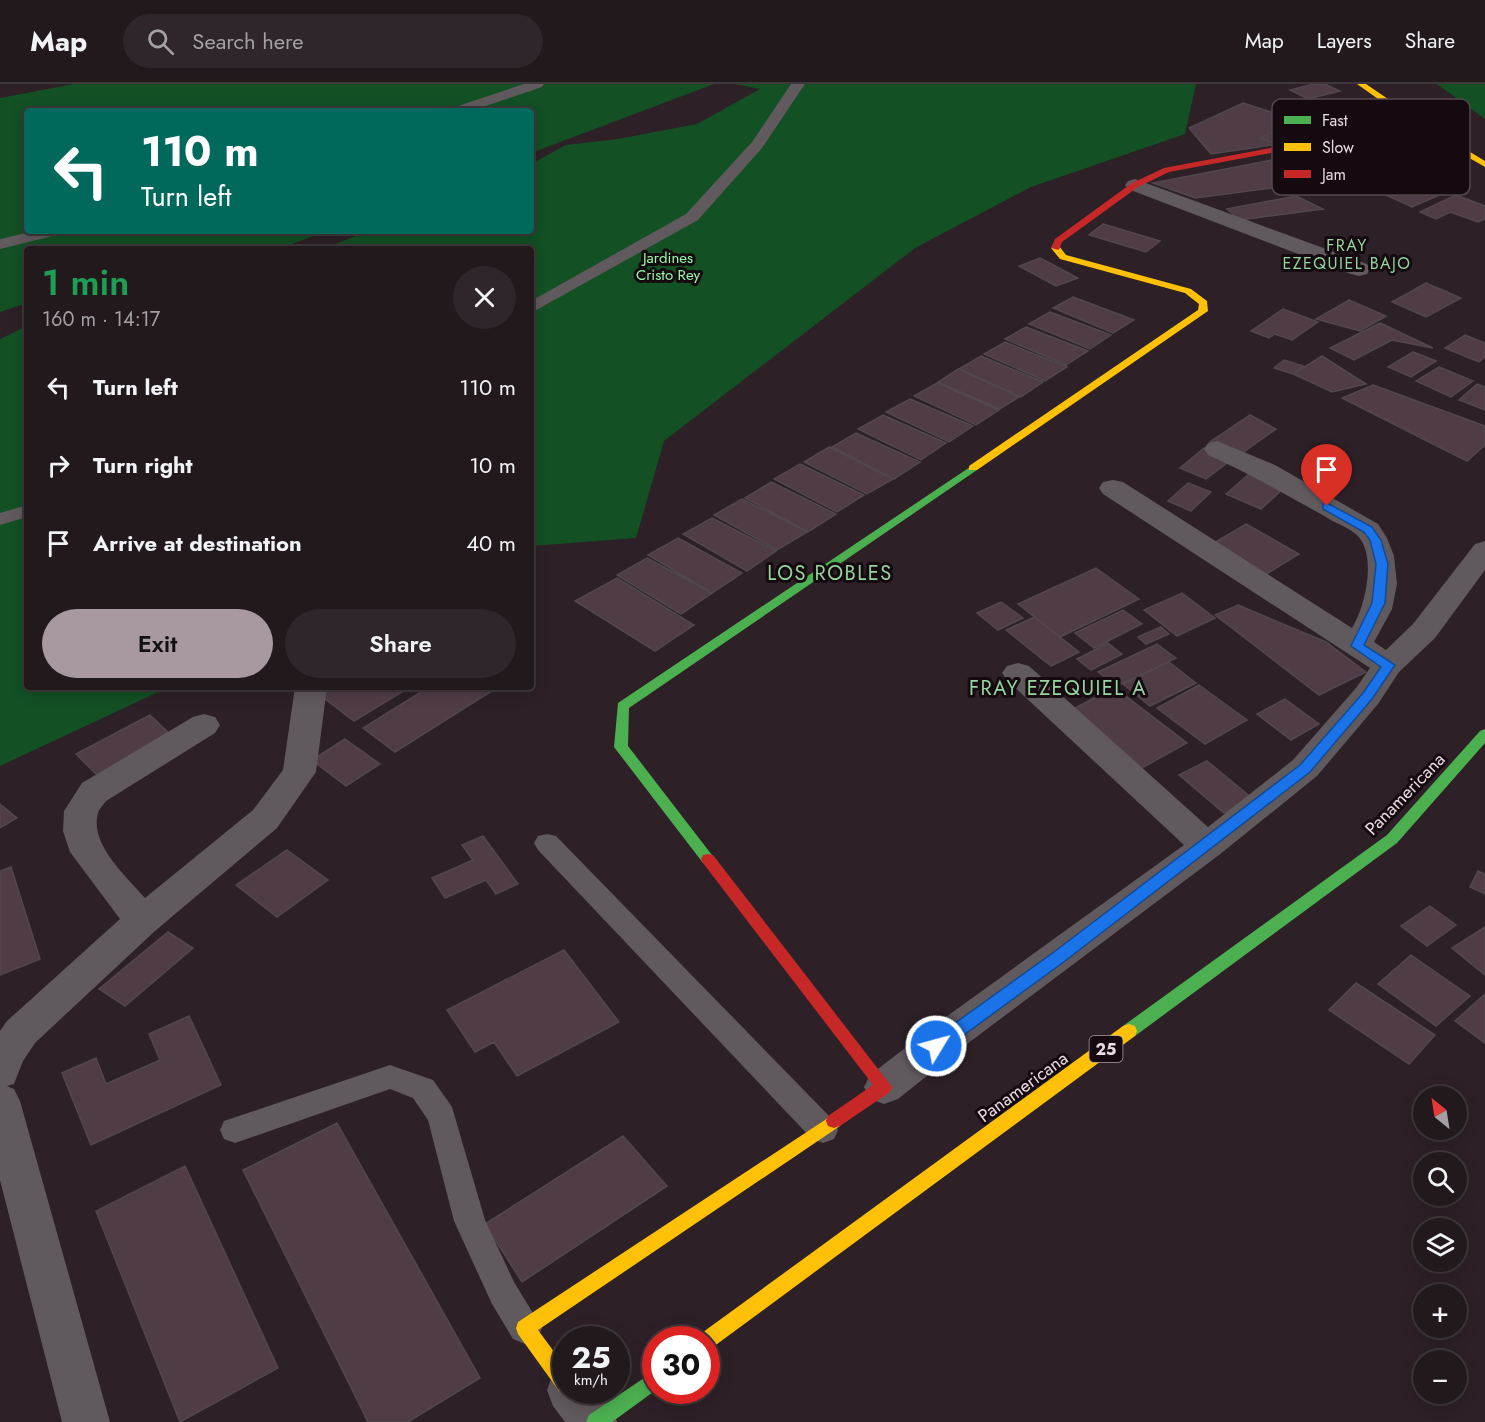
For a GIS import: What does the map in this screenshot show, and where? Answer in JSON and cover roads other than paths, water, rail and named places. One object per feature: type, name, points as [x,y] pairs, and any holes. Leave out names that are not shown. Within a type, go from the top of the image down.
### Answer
[{"type":"street","points":[[1361,84],[1382,99]]},
{"type":"street","points":[[884,1087],[621,747],[623,706],[1203,311],[1204,303],[1188,291],[1063,257],[1056,249],[1058,241],[1135,185],[1167,170],[1272,150]]},
{"type":"street","points":[[1470,155],[1485,165]]},
{"type":"street","points":[[1135,185],[1359,269]]},
{"type":"street","points":[[1216,449],[1264,471],[1368,530],[1376,540],[1382,564],[1378,603],[1357,646]]},
{"type":"street","points":[[1113,488],[1388,665]]},
{"type":"street","points":[[552,1365],[525,1328],[884,1087],[953,1033],[1207,846],[1305,768],[1367,696],[1388,665],[1424,631],[1485,550]]},
{"type":"street","points":[[1018,673],[1207,846]]},
{"type":"street","points":[[0,1072],[5,1056],[21,1032],[142,921],[265,819],[299,772],[311,690]]},
{"type":"street","points":[[142,921],[88,852],[80,831],[81,811],[94,792],[204,725]]},
{"type":"street","name":"Panamericana","points":[[720,1331],[1392,839],[1485,734]]},
{"type":"street","points":[[0,1101],[86,1422]]},
{"type":"street","points":[[581,1404],[595,1422],[642,1389]]},
{"type":"lane","points":[[467,108],[537,84]]},
{"type":"lane","points":[[534,306],[692,217],[757,145],[798,84]]},
{"type":"lane","points":[[0,244],[42,234]]},
{"type":"lane","points":[[0,519],[24,512]]},
{"type":"lane","points":[[547,843],[823,1130]]},
{"type":"lane","points":[[235,1130],[390,1077],[423,1089],[442,1116],[470,1221],[503,1293],[525,1328]]},
{"type":"district","name":"FRAY EZEQUIEL BAJO","points":[[1347,254]]},
{"type":"district","name":"LOS ROBLES","points":[[830,573]]},
{"type":"district","name":"FRAY EZEQUIEL A","points":[[1058,688]]},
{"type":"park label","name":"Jardines Cristo Rey","points":[[668,266]]}]
